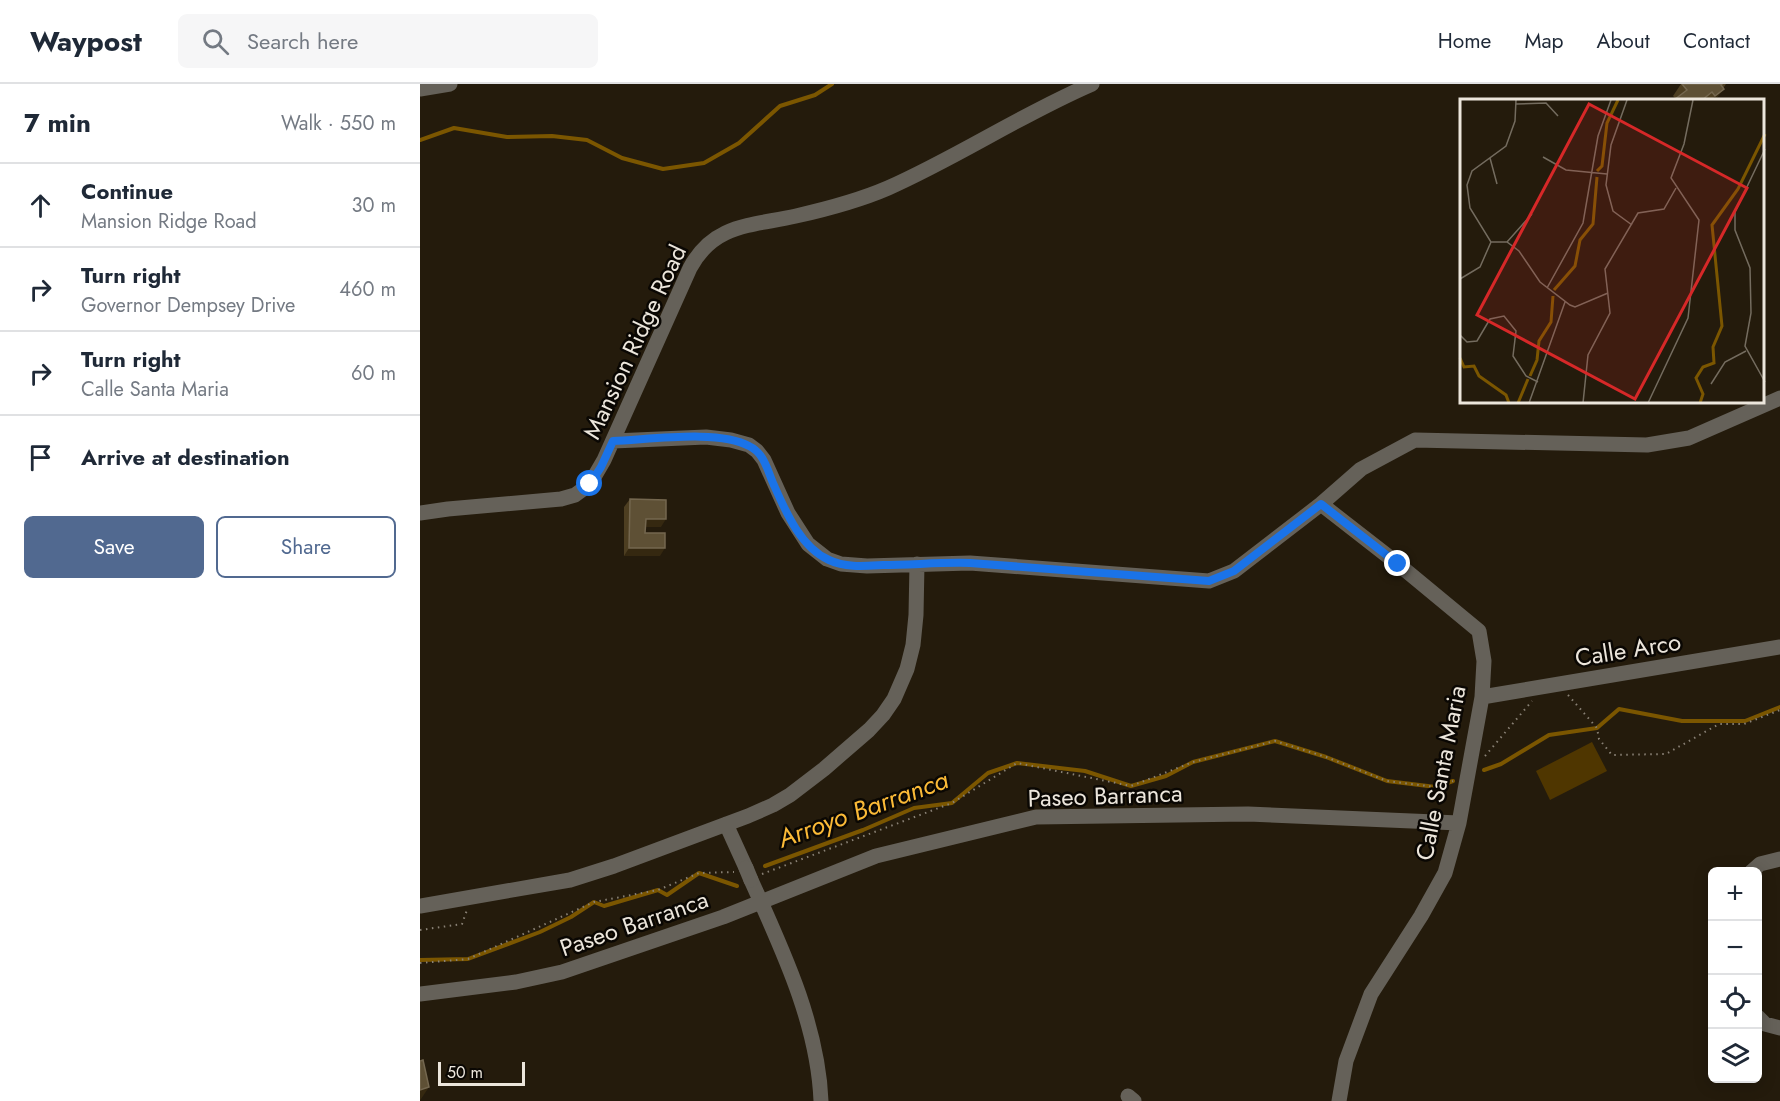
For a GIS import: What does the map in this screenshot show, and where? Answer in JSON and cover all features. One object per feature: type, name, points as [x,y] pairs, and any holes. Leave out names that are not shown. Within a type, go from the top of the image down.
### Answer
[{"type":"street","points":[[420,89],[450,84]]},
{"type":"street","name":"Mansion Ridge Road","points":[[420,513],[547,502],[568,497],[580,491],[593,479],[613,441],[690,268],[699,252],[710,241],[732,230],[833,207],[878,192],[1092,84]]},
{"type":"street","points":[[613,441],[694,437],[744,443],[757,451],[764,460],[782,502],[808,544],[820,555],[834,562],[849,565],[970,563],[1209,581],[1234,571],[1321,504],[1361,469],[1415,440],[1647,445],[1689,438],[1780,398]]},
{"type":"street","name":"Calle Santa Maria","points":[[1321,504],[1479,631],[1484,661],[1482,697],[1459,823],[1445,873],[1421,916],[1371,994],[1346,1061],[1339,1101]]},
{"type":"street","points":[[420,906],[570,880],[726,824],[773,805],[797,790],[869,730],[889,707],[903,679],[912,645],[916,615],[917,564]]},
{"type":"street","name":"Calle Arco","points":[[1482,697],[1780,647]]},
{"type":"street","name":"Paseo Barranca","points":[[420,994],[516,982],[562,972],[723,917],[876,856],[1036,817],[1248,814],[1459,823]]},
{"type":"street","points":[[726,824],[779,943],[811,1032],[818,1066],[821,1101]]},
{"type":"street","points":[[1757,867],[1780,858]]},
{"type":"street","points":[[1762,1021],[1780,1028]]},
{"type":"path","points":[[1566,692],[1598,728],[1599,739],[1612,755],[1666,754],[1719,724],[1744,724],[1780,710]]},
{"type":"path","points":[[1483,759],[1535,698]]},
{"type":"path","points":[[420,930],[462,924],[472,898]]},
{"type":"shaded area","points":[[1592,742],[1607,771],[1550,800],[1536,771]]},
{"type":"building","points":[[1682,84],[1722,84],[1724,89],[1715,96],[1712,92],[1703,99],[1675,99],[1687,90]]},
{"type":"building","points":[[630,499],[666,500],[666,519],[646,519],[645,533],[665,533],[665,548],[629,548]]},
{"type":"building","points":[[423,1060],[429,1087],[420,1090],[420,1061]]},
{"type":"waterway","points":[[420,140],[454,128],[507,137],[552,136],[587,140],[622,158],[663,169],[704,163],[739,143],[780,106],[815,95],[832,84]]},
{"type":"waterway","name":"Arroyo Barranca","points":[[1484,770],[1501,764],[1549,735],[1597,728],[1619,709],[1682,721],[1745,721],[1780,707]]},
{"type":"waterway","name":"Arroyo Barranca","points":[[765,866],[863,830],[914,808],[952,803],[988,773],[1017,763],[1085,771],[1131,786],[1166,776],[1193,762],[1275,741],[1326,757],[1387,781],[1436,787],[1453,781]]},
{"type":"waterway","points":[[420,960],[468,959],[540,932],[571,917],[594,902],[604,906],[658,890],[667,895],[699,873],[737,886]]},
{"type":"route","points":[[590,484],[613,441],[718,438],[744,443],[757,451],[764,460],[795,526],[808,544],[826,559],[841,564],[867,566],[951,562],[1209,581],[1234,571],[1321,504],[1398,564]]}]
